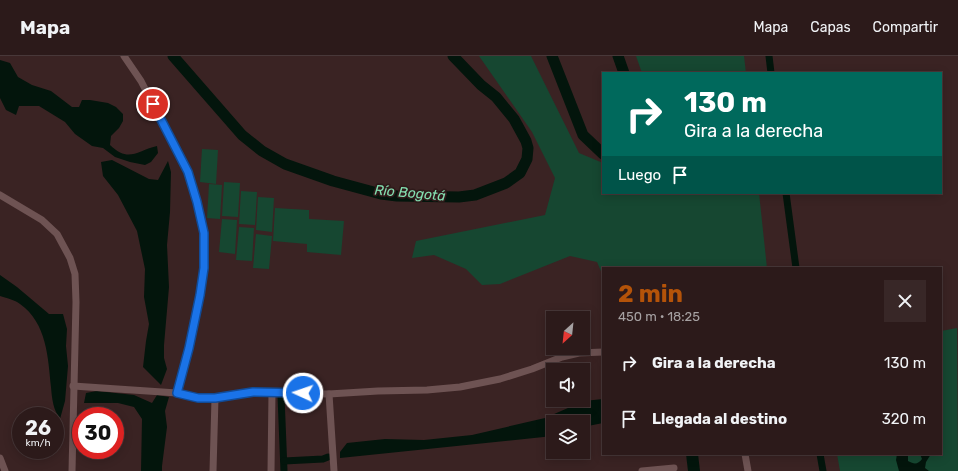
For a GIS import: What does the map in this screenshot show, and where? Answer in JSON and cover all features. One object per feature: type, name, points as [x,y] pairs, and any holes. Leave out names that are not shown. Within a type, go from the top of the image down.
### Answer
[{"type":"street","points":[[124,56],[141,81],[188,172],[204,233],[204,268],[200,295],[189,348],[177,393]]},
{"type":"street","points":[[0,195],[42,220],[57,234],[70,258],[75,274],[76,302],[72,471]]},
{"type":"street","points":[[73,386],[177,393],[198,398],[215,398],[253,392],[330,394],[427,390],[500,379],[532,369],[562,356],[579,353],[602,352]]},
{"type":"street","points":[[271,471],[272,392]]},
{"type":"street","points":[[330,394],[334,471]]},
{"type":"street","points":[[213,471],[215,398]]},
{"type":"street","points":[[745,455],[748,471]]},
{"type":"street","points":[[0,458],[5,471]]},
{"type":"street","points":[[642,471],[674,468]]},
{"type":"green space","points":[[479,56],[531,56],[579,153],[602,163],[602,194],[759,194],[767,267],[602,267],[602,274],[597,262],[570,256],[500,284],[482,285],[466,269],[434,255],[412,258],[416,241],[545,215],[555,178],[532,132]]},
{"type":"green space","points":[[636,56],[744,56],[746,72],[642,72]]},
{"type":"green space","points":[[202,149],[218,150],[216,184],[200,182]]},
{"type":"green space","points":[[224,182],[240,183],[238,217],[222,216]]},
{"type":"green space","points":[[209,184],[222,185],[220,219],[207,218]]},
{"type":"green space","points":[[241,191],[257,192],[255,225],[239,224]]},
{"type":"green space","points":[[258,197],[274,198],[272,232],[256,230]]},
{"type":"green space","points":[[275,208],[309,210],[309,219],[344,221],[341,255],[307,252],[307,244],[273,241]]},
{"type":"green space","points":[[222,219],[237,220],[235,254],[219,252]]},
{"type":"green space","points":[[239,227],[254,228],[252,261],[236,260]]},
{"type":"green space","points":[[256,234],[272,236],[269,269],[253,268]]},
{"type":"green space","points":[[957,328],[958,471],[840,471],[837,455],[942,455],[942,331]]},
{"type":"shaded area","points":[[0,60],[10,63],[18,77],[32,85],[51,91],[72,107],[79,107],[82,100],[90,100],[108,103],[116,107],[123,114],[123,121],[119,128],[111,136],[110,145],[128,155],[157,146],[158,153],[151,162],[145,165],[130,162],[115,157],[103,148],[92,146],[75,134],[65,122],[39,106],[19,106],[16,115],[6,110],[0,98]]},
{"type":"shaded area","points":[[112,160],[149,179],[158,180],[168,161],[171,172],[167,245],[169,287],[164,345],[164,358],[167,369],[161,385],[143,367],[149,324],[144,297],[145,269],[137,231],[118,195],[103,176],[101,162]]},
{"type":"shaded area","points":[[0,275],[49,314],[63,314],[67,329],[66,346],[68,366],[63,407],[54,407],[53,404],[47,353],[41,331],[36,321],[20,304],[0,296]]},
{"type":"shaded area","points":[[97,391],[134,395],[152,403],[157,395],[169,397],[165,411],[167,427],[162,471],[141,471],[142,419],[134,407],[118,403],[84,403],[86,393]]},
{"type":"shaded area","points":[[602,399],[602,423],[590,426],[590,415],[552,415],[570,407],[590,407],[590,400]]},
{"type":"shaded area","points":[[545,418],[546,437],[340,458],[340,452],[347,443],[385,439],[424,440],[472,435]]},
{"type":"shaded area","points":[[686,455],[698,455],[700,471],[688,471]]},
{"type":"shaded area","points":[[897,455],[908,455],[908,461],[918,463],[922,459],[920,455],[930,455],[926,462],[925,468],[929,471],[899,471],[896,460]]},
{"type":"waterway","name":"Río Bogotá","points":[[173,56],[242,135],[262,151],[285,164],[333,181],[381,194],[397,196],[459,197],[475,195],[506,183],[520,173],[527,159],[528,148],[526,141],[514,119],[496,97],[481,85],[453,56]]},
{"type":"waterway","name":"Río Bogotá","points":[[552,56],[583,135],[602,153]]},
{"type":"waterway","name":"Río Bogotá","points":[[618,56],[624,72]]},
{"type":"waterway","points":[[769,56],[771,72]]},
{"type":"waterway","points":[[786,194],[796,267]]},
{"type":"waterway","points":[[281,396],[284,471]]},
{"type":"waterway","points":[[820,455],[823,471]]},
{"type":"waterway","points":[[284,461],[323,459],[328,457]]},
{"type":"route","points":[[153,104],[188,172],[204,233],[204,268],[200,295],[189,348],[177,393],[198,398],[215,398],[253,392],[303,393]]}]
